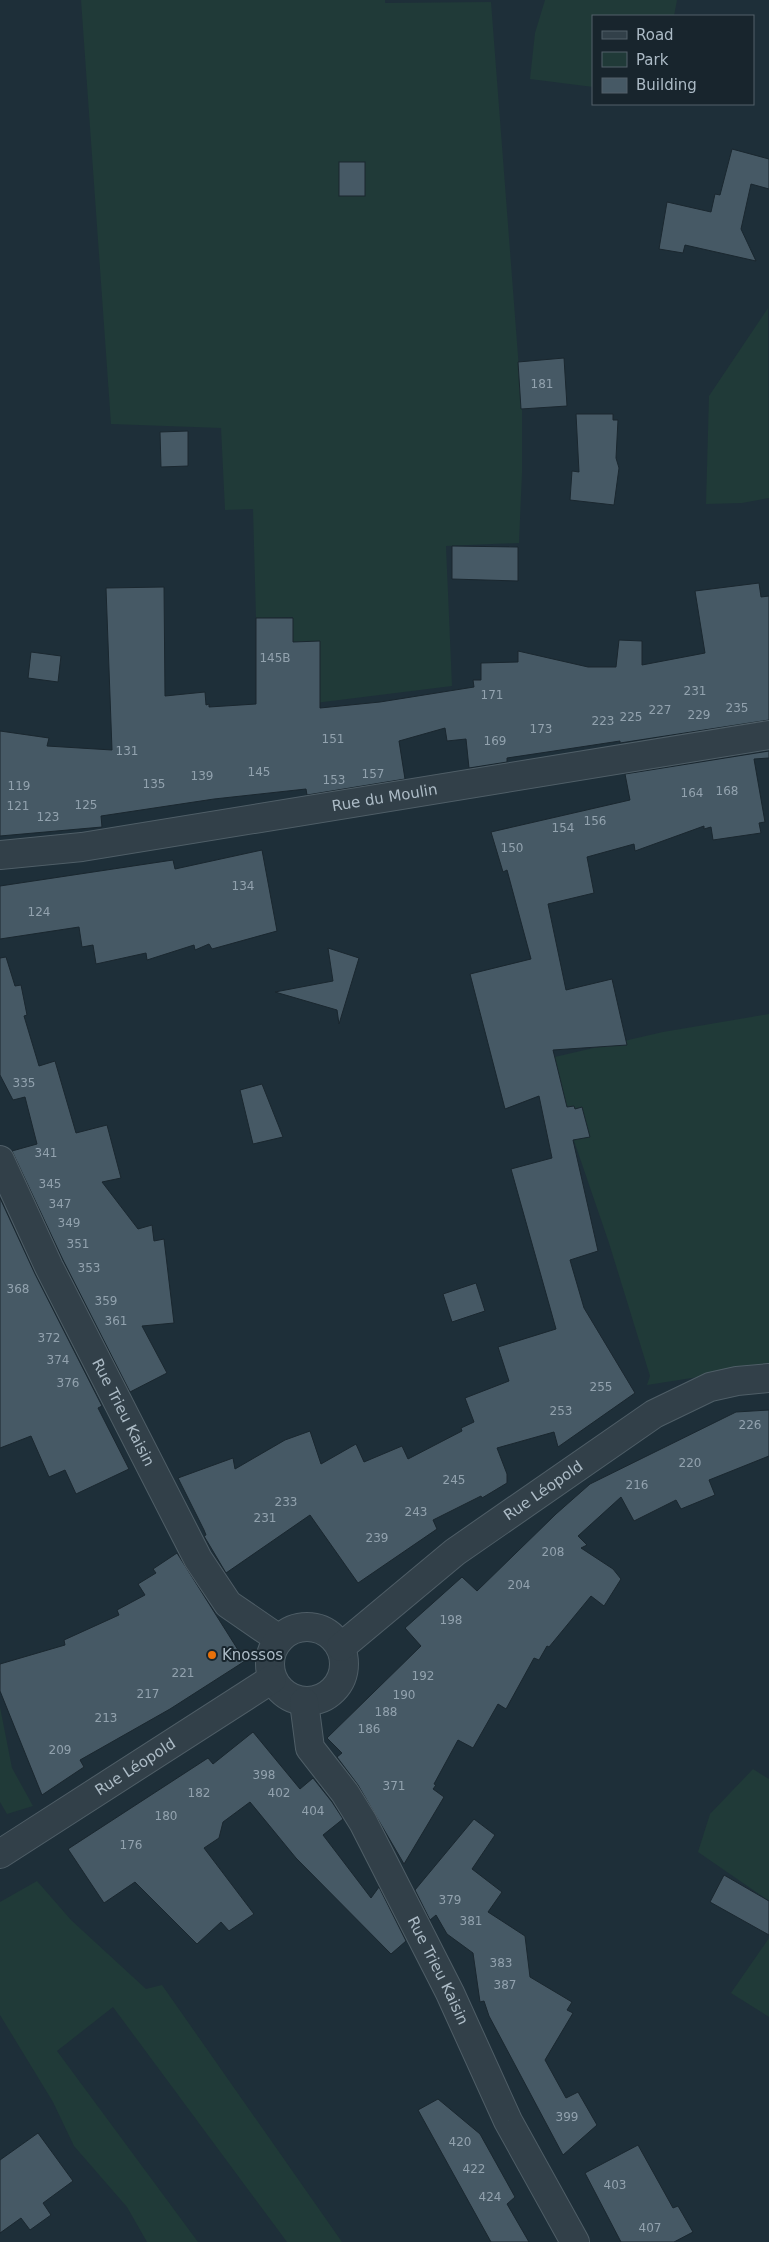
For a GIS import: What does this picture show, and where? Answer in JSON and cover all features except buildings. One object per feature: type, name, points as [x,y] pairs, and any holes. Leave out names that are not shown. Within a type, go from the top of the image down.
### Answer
[{"type":"street","name":"Rue du Moulin","points":[[0,855],[82,847],[769,735]]},
{"type":"street","name":"Rue Trieu Kaisin","points":[[0,1160],[49,1267],[198,1559],[228,1604],[279,1639]]},
{"type":"street","name":"Rue Léopold","points":[[341,1647],[455,1552],[654,1414],[710,1387],[737,1381],[769,1378]]},
{"type":"street","points":[[296,1628],[316,1628],[326,1631],[341,1647],[344,1669],[338,1685],[326,1697],[316,1701],[304,1702],[285,1695],[272,1679],[270,1658],[279,1639],[296,1628]]},
{"type":"street","name":"Rue Léopold","points":[[2,1853],[272,1679]]},
{"type":"street","name":"Rue Trieu Kaisin","points":[[304,1702],[305,1726],[310,1748],[345,1792],[363,1822],[450,1993],[508,2121],[575,2242]]},
{"type":"green space","points":[[81,0],[385,0],[385,3],[491,2],[522,408],[519,543],[446,546],[452,686],[299,705],[293,680],[293,617],[256,618],[253,509],[225,510],[221,428],[111,424]]},
{"type":"green space","points":[[545,0],[677,0],[674,15],[592,15],[592,87],[530,79],[535,33]]},
{"type":"green space","points":[[768,308],[769,498],[742,503],[706,504],[709,396]]},
{"type":"green space","points":[[769,1014],[769,1366],[647,1385],[650,1376],[609,1243],[546,1059],[663,1032]]},
{"type":"green space","points":[[0,1707],[12,1768],[33,1806],[7,1814],[0,1802]]},
{"type":"green space","points":[[753,1769],[769,1779],[769,1901],[698,1852],[710,1814]]},
{"type":"green space","points":[[37,1881],[71,1920],[146,1989],[162,1985],[342,2242],[287,2242],[113,2007],[57,2051],[198,2242],[147,2242],[127,2207],[74,2146],[53,2102],[0,2015],[0,1902]]},
{"type":"green space","points":[[769,1938],[769,2017],[731,1993]]},
{"type":"place","name":"Knossos","points":[[212,1655]]}]
